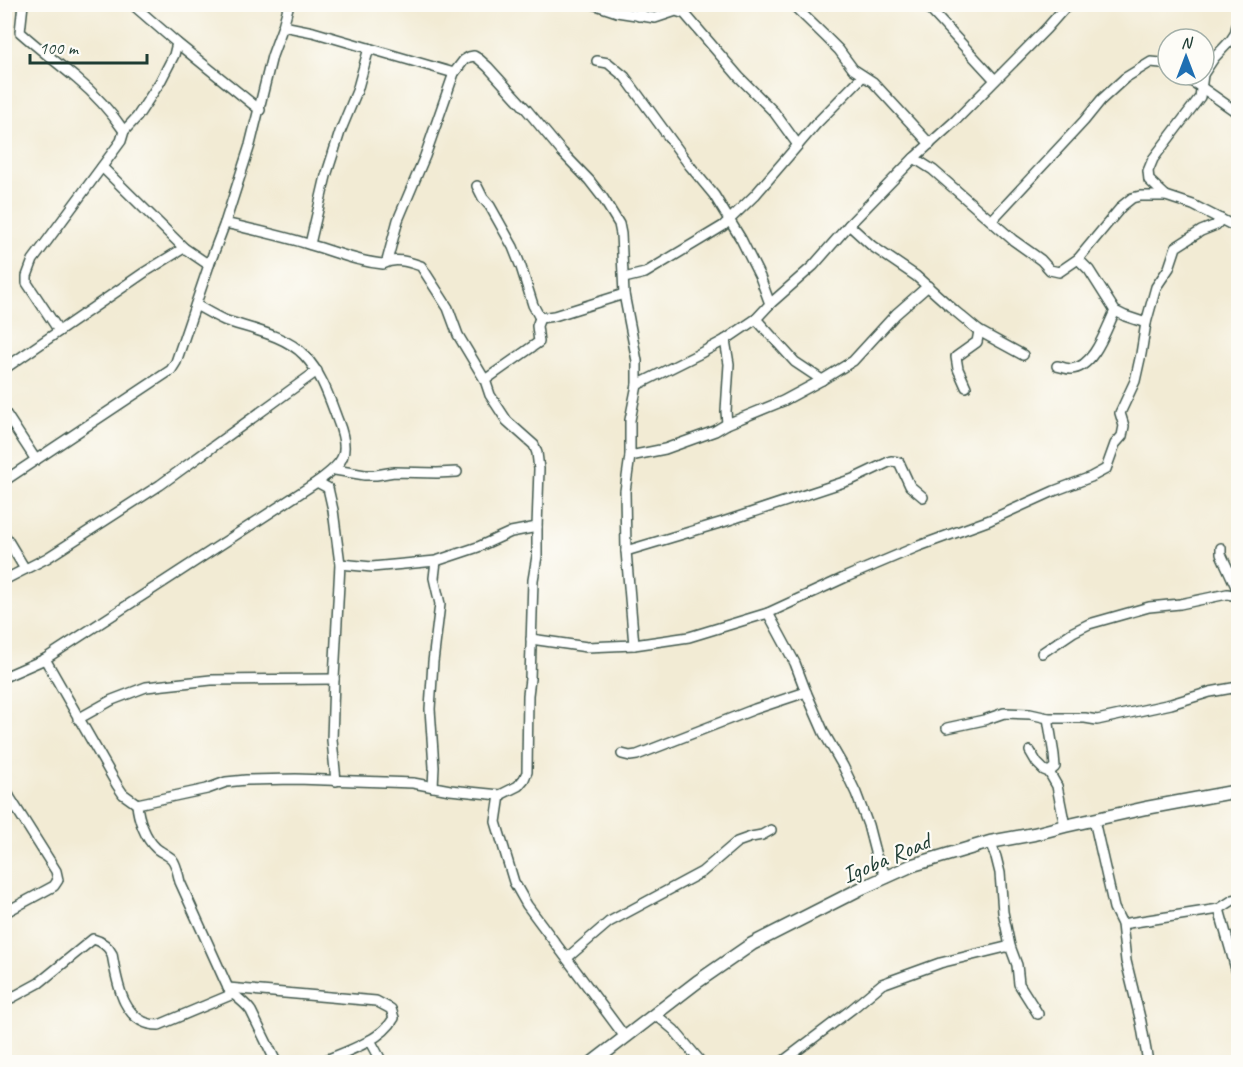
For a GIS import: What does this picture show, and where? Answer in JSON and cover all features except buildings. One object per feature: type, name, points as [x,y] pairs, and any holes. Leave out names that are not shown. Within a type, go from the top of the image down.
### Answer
[{"type":"street","points":[[23,4],[20,32],[79,81],[112,114],[124,131]]},
{"type":"street","points":[[132,4],[260,110]]},
{"type":"street","points":[[4,481],[171,370],[180,354],[225,224],[250,145],[272,56],[288,4]]},
{"type":"street","points":[[592,4],[616,12],[655,18],[676,11],[685,14],[739,78],[774,112],[798,145]]},
{"type":"street","points":[[639,16],[642,4]]},
{"type":"street","points":[[792,4],[839,50],[853,69],[873,82],[930,144]]},
{"type":"street","points":[[637,385],[725,340],[756,319],[813,266],[914,158],[1047,29],[1068,4]]},
{"type":"street","points":[[931,7],[995,80]]},
{"type":"street","points":[[1216,56],[1231,40],[1239,21]]},
{"type":"street","points":[[283,26],[313,32],[454,73]]},
{"type":"street","points":[[59,331],[27,284],[27,276],[33,260],[102,168],[121,141],[124,131],[137,117],[160,82],[174,55],[177,43]]},
{"type":"street","points":[[310,244],[326,176],[340,132],[357,91],[369,48]]},
{"type":"street","points":[[387,261],[398,220],[425,156],[454,73],[464,60],[474,56],[527,110],[589,180],[619,224],[624,294],[637,361],[637,385],[630,420],[630,456],[625,491],[626,551],[634,645]]},
{"type":"street","points":[[597,61],[608,63],[625,77],[714,195],[730,219],[760,277],[770,304]]},
{"type":"street","points":[[992,220],[1101,100],[1125,78],[1151,62],[1156,62]]},
{"type":"street","points":[[624,278],[645,273],[723,226],[755,195],[816,124],[863,76]]},
{"type":"street","points":[[1166,196],[1149,180],[1148,171],[1153,159],[1200,97],[1201,87],[1239,113]]},
{"type":"street","points":[[914,158],[933,170],[1050,270],[1059,272],[1078,259],[1122,206],[1132,198],[1166,196],[1193,205],[1238,226]]},
{"type":"street","points":[[102,168],[184,248],[209,265]]},
{"type":"street","points":[[477,186],[513,247],[533,305],[540,318],[537,326],[539,342],[485,380]]},
{"type":"street","points":[[531,639],[587,647],[634,645],[689,637],[768,613],[846,577],[919,546],[990,520],[1106,469],[1115,444],[1122,436],[1124,426],[1120,413],[1135,381],[1146,323],[1156,287],[1169,268],[1176,248],[1201,231],[1216,225],[1221,219]]},
{"type":"street","points":[[137,804],[207,789],[226,782],[246,780],[296,779],[413,783],[500,795],[518,786],[527,772],[528,695],[533,580],[537,556],[539,469],[534,445],[507,421],[490,395],[485,380],[458,335],[448,308],[421,266],[402,261],[387,261],[383,264],[365,262],[310,244],[225,224]]},
{"type":"street","points":[[849,225],[872,246],[899,263],[928,286],[979,331],[1023,356]]},
{"type":"street","points":[[391,246],[402,261]]},
{"type":"street","points":[[4,369],[145,272],[184,248]]},
{"type":"street","points":[[1078,259],[1115,311],[1146,323]]},
{"type":"street","points":[[630,456],[665,449],[715,431],[783,401],[822,380],[853,361],[896,314],[928,286]]},
{"type":"street","points":[[540,318],[554,316],[624,294]]},
{"type":"street","points":[[4,677],[45,659],[317,482],[334,470],[341,461],[342,431],[326,386],[303,354],[264,332],[222,319],[196,304]]},
{"type":"street","points":[[1057,366],[1072,369],[1084,366],[1096,352],[1115,311]]},
{"type":"street","points":[[756,319],[795,362],[822,380]]},
{"type":"street","points":[[966,387],[958,369],[956,357],[977,342],[979,331]]},
{"type":"street","points":[[725,340],[729,364],[726,411],[728,424]]},
{"type":"street","points":[[4,580],[47,558],[160,485],[317,371]]},
{"type":"street","points":[[4,411],[36,460]]},
{"type":"street","points":[[626,551],[833,486],[891,461],[899,462],[910,486],[923,497]]},
{"type":"street","points":[[334,470],[365,475],[394,472],[457,472]]},
{"type":"street","points":[[317,482],[328,488],[340,564],[332,740],[336,781]]},
{"type":"street","points":[[340,564],[372,567],[436,561],[478,547],[511,532],[537,527]]},
{"type":"street","points":[[4,534],[25,569]]},
{"type":"street","points":[[1221,548],[1221,554],[1239,591]]},
{"type":"street","points":[[433,787],[430,709],[433,662],[441,604],[434,578],[436,561]]},
{"type":"street","points":[[1042,653],[1089,624],[1149,607],[1180,604],[1227,594],[1239,596]]},
{"type":"street","points":[[768,613],[795,663],[824,733],[856,793],[876,856],[887,878]]},
{"type":"street","points":[[45,659],[117,785],[123,794],[137,804],[140,818],[152,843],[174,863],[180,882],[231,991],[251,1011],[276,1062]]},
{"type":"street","points":[[78,719],[112,700],[146,687],[211,680],[334,679]]},
{"type":"street","points":[[947,728],[1004,714],[1097,720],[1239,687]]},
{"type":"street","points":[[622,754],[630,756],[637,754],[806,692]]},
{"type":"street","points":[[1048,718],[1055,767],[1049,772]]},
{"type":"street","points":[[1030,751],[1037,763],[1049,772],[1057,786],[1065,826]]},
{"type":"street","points":[[4,786],[7,799],[56,871],[58,879],[54,886],[4,913]]},
{"type":"street","name":"Igoba Road","points":[[593,1062],[752,944],[862,888],[913,865],[990,842],[1146,808],[1239,791]]},
{"type":"street","points":[[500,795],[496,822],[514,882],[527,905],[625,1037]]},
{"type":"street","points":[[1094,820],[1114,908],[1122,924],[1126,960],[1148,1062]]},
{"type":"street","points":[[567,958],[609,922],[702,872],[737,842],[771,830]]},
{"type":"street","points":[[990,842],[1000,873],[1003,912],[1010,946],[1017,965],[1019,984],[1038,1014]]},
{"type":"street","points":[[1122,924],[1219,909],[1239,899]]},
{"type":"street","points":[[1219,909],[1239,976]]},
{"type":"street","points":[[4,1002],[39,982],[93,939],[110,949],[120,995],[128,1008],[133,1015],[150,1025],[159,1025],[231,991],[376,1001],[391,1009],[394,1018],[390,1026],[381,1033],[321,1062]]},
{"type":"street","points":[[782,1062],[882,984],[940,963],[1010,946]]},
{"type":"street","points":[[655,1014],[674,1030],[701,1062]]},
{"type":"street","points":[[370,1040],[382,1062]]}]
